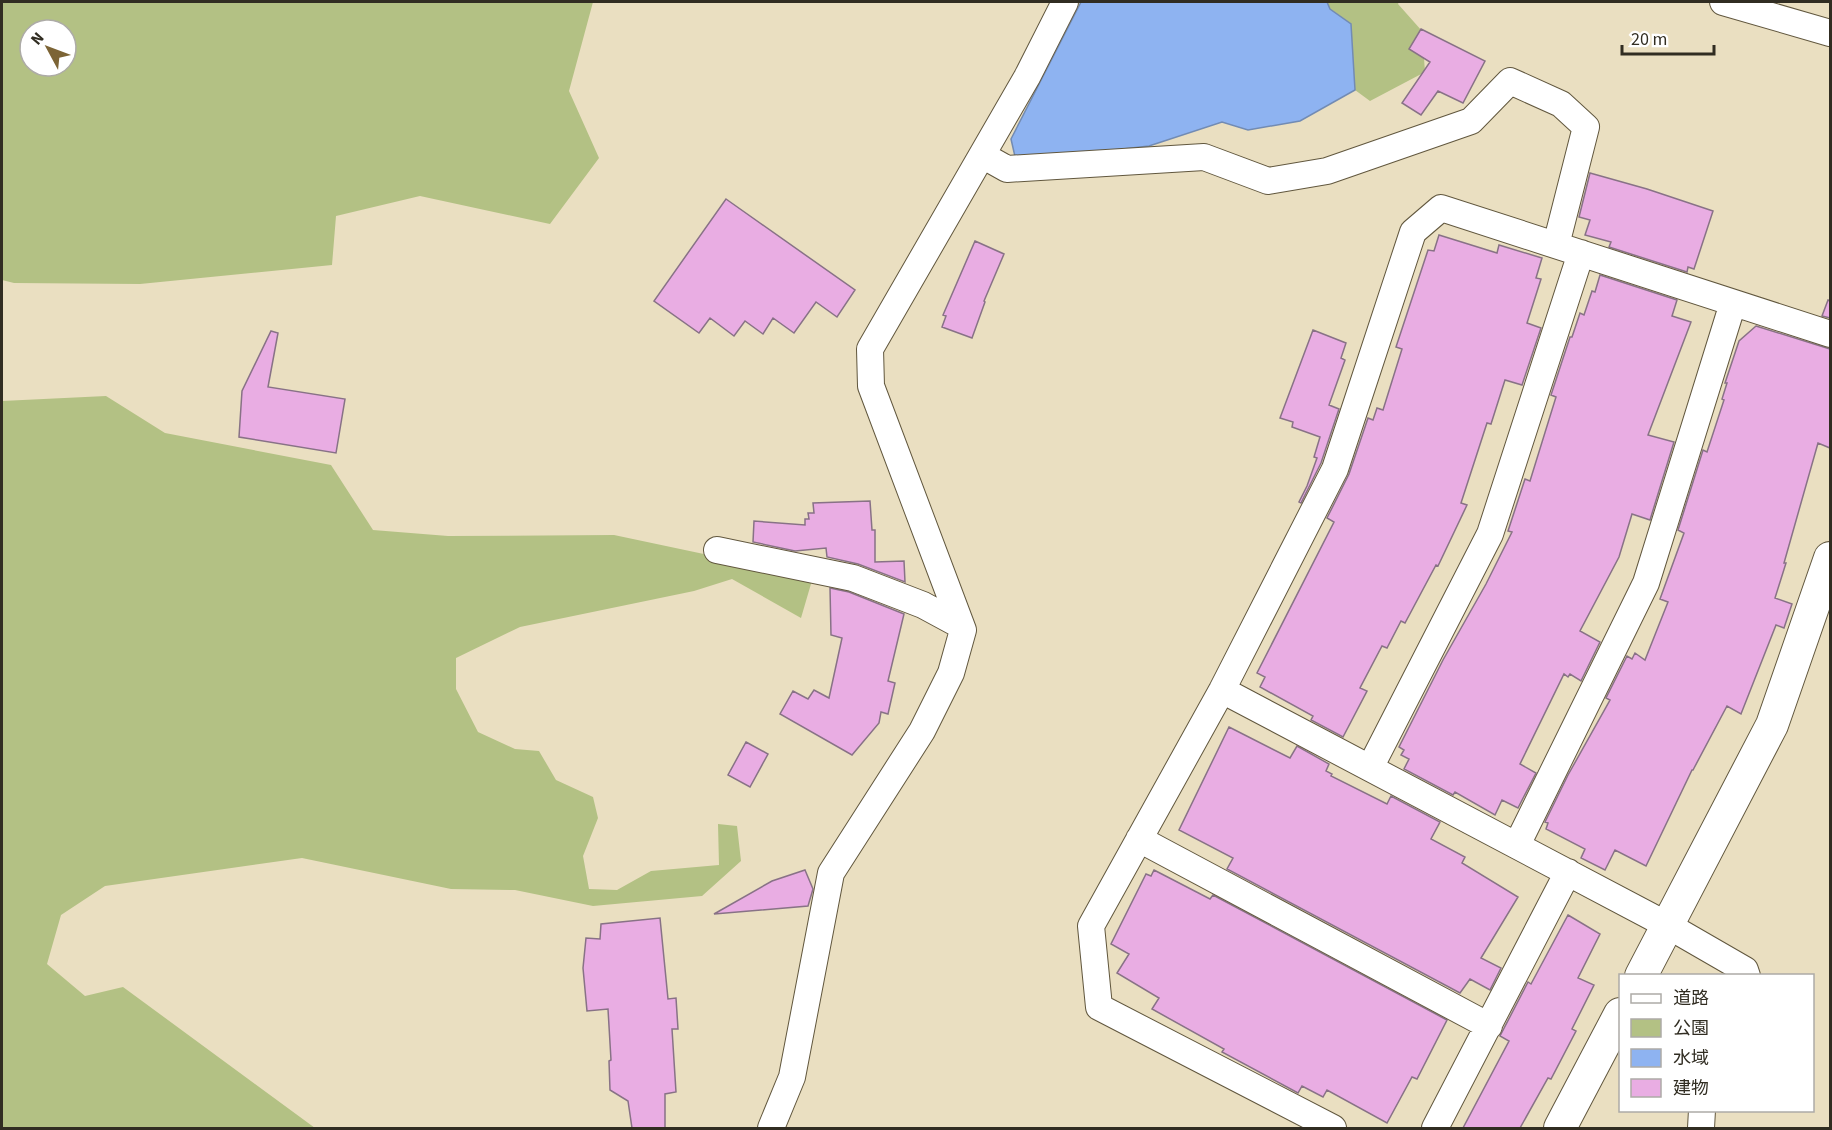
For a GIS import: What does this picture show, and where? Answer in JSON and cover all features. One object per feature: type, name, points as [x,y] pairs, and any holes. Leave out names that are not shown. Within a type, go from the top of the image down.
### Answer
[{"type":"street","points":[[771,1128],[792,1077],[831,873],[922,731],[951,673],[963,630],[871,386],[870,349],[1028,77],[1065,2]]},
{"type":"street","points":[[1724,2],[1830,33]]},
{"type":"street","points":[[982,155],[1007,169],[1204,157],[1268,181],[1327,171],[1471,121],[1510,81],[1561,104],[1586,127],[1556,245]]},
{"type":"street","points":[[1333,1128],[1100,1007],[1091,926],[1222,690],[1335,469],[1413,232],[1441,208],[1830,334]]},
{"type":"street","points":[[1370,768],[1490,534],[1581,253]]},
{"type":"street","points":[[1516,845],[1646,583],[1733,303]]},
{"type":"street","points":[[717,550],[853,578],[923,605],[960,625]]},
{"type":"street","points":[[1642,974],[1772,726],[1830,558]]},
{"type":"street","points":[[1222,690],[1667,925],[1745,970],[1747,974]]},
{"type":"street","points":[[1139,839],[1489,1026]]},
{"type":"street","points":[[1435,1128],[1568,872]]},
{"type":"street","points":[[1560,1128],[1619,1016]]},
{"type":"street","points":[[1701,1128],[1702,1112]]},
{"type":"green space","points":[[2,2],[593,2],[569,91],[599,158],[550,224],[420,196],[336,216],[332,265],[140,284],[14,283],[2,280]]},
{"type":"green space","points":[[1327,2],[1399,2],[1398,4],[1422,31],[1425,72],[1370,101],[1355,90],[1351,24],[1330,9]]},
{"type":"green space","points":[[106,396],[165,433],[331,465],[373,530],[448,536],[614,535],[813,577],[801,618],[732,579],[694,591],[520,627],[456,658],[456,689],[478,732],[515,749],[539,751],[556,780],[593,797],[598,818],[583,856],[589,889],[617,890],[651,871],[719,865],[718,824],[737,826],[741,861],[702,896],[593,906],[515,890],[451,889],[302,858],[105,886],[61,915],[47,964],[85,996],[123,987],[315,1128],[2,1128],[2,401]]},
{"type":"water","points":[[1081,2],[1327,2],[1330,9],[1351,24],[1355,90],[1300,121],[1248,130],[1222,122],[1149,146],[1016,161],[1011,139]]},
{"type":"building","points":[[1421,29],[1485,61],[1463,103],[1438,91],[1421,115],[1402,103],[1430,62],[1409,49]]},
{"type":"building","points":[[1590,173],[1713,211],[1694,269],[1688,267],[1687,272],[1609,247],[1611,242],[1585,235],[1590,220],[1579,217]]},
{"type":"building","points":[[726,199],[855,290],[837,317],[816,302],[794,333],[773,318],[763,334],[745,321],[734,336],[710,318],[699,333],[654,301]]},
{"type":"building","points":[[1439,235],[1497,253],[1499,245],[1542,258],[1536,278],[1541,279],[1527,323],[1541,328],[1522,385],[1505,380],[1491,424],[1487,423],[1461,503],[1467,505],[1438,566],[1436,565],[1405,623],[1401,621],[1387,648],[1382,646],[1360,688],[1367,691],[1343,737],[1311,720],[1313,716],[1260,687],[1265,677],[1257,673],[1334,522],[1327,518],[1349,474],[1368,418],[1373,420],[1377,408],[1383,410],[1402,349],[1396,347],[1428,250],[1434,251]]},
{"type":"building","points":[[975,241],[1004,254],[984,301],[972,338],[942,327],[946,316],[943,315]]},
{"type":"building","points":[[1600,275],[1677,300],[1672,316],[1691,322],[1648,435],[1674,442],[1650,520],[1632,514],[1619,557],[1580,631],[1600,642],[1581,681],[1570,674],[1568,677],[1564,674],[1520,764],[1536,773],[1518,808],[1502,800],[1495,815],[1455,792],[1453,795],[1404,769],[1409,759],[1401,755],[1404,750],[1399,747],[1512,532],[1508,531],[1525,479],[1530,481],[1556,397],[1551,395],[1570,337],[1572,337],[1580,313],[1584,315]]},
{"type":"building","points":[[1828,300],[1830,301],[1830,318],[1822,316]]},
{"type":"building","points":[[1756,326],[1830,349],[1830,448],[1818,443],[1775,598],[1792,604],[1784,628],[1776,625],[1741,714],[1727,706],[1692,770],[1646,866],[1615,850],[1605,870],[1581,858],[1585,849],[1546,829],[1548,823],[1545,822],[1568,775],[1610,700],[1606,698],[1627,656],[1632,659],[1635,653],[1645,660],[1668,602],[1660,599],[1684,533],[1678,530],[1703,450],[1707,452],[1724,400],[1722,399],[1727,383],[1725,383],[1739,341]]},
{"type":"building","points":[[1313,330],[1346,343],[1341,358],[1345,360],[1329,405],[1339,409],[1321,463],[1301,503],[1299,502],[1317,458],[1314,457],[1320,437],[1292,427],[1293,422],[1280,418]]},
{"type":"building","points":[[271,331],[278,333],[268,387],[345,399],[336,453],[239,437],[242,391]]},
{"type":"building","points":[[870,501],[872,530],[875,530],[875,562],[904,561],[905,582],[858,564],[827,557],[826,548],[795,551],[753,542],[754,521],[805,525],[805,519],[809,519],[808,513],[814,513],[813,503]]},
{"type":"building","points":[[830,588],[849,592],[904,614],[888,681],[895,683],[888,714],[881,712],[879,723],[852,755],[780,714],[793,691],[808,699],[814,690],[829,698],[842,638],[831,635]]},
{"type":"building","points":[[1229,727],[1290,758],[1297,746],[1329,764],[1326,771],[1332,774],[1331,776],[1387,804],[1391,796],[1440,822],[1431,839],[1465,857],[1462,863],[1518,897],[1481,958],[1501,968],[1490,990],[1470,979],[1460,993],[1227,869],[1233,858],[1179,830]]},
{"type":"building","points":[[746,742],[768,754],[750,787],[728,775]]},
{"type":"building","points":[[805,870],[813,889],[808,906],[714,914],[772,881]]},
{"type":"building","points":[[1154,870],[1210,899],[1213,895],[1447,1020],[1417,1079],[1412,1077],[1387,1123],[1327,1090],[1323,1097],[1302,1086],[1298,1093],[1222,1052],[1224,1049],[1152,1009],[1159,998],[1117,973],[1129,954],[1111,944],[1146,874],[1151,876]]},
{"type":"building","points":[[1568,915],[1600,934],[1578,978],[1594,985],[1572,1029],[1576,1031],[1551,1079],[1548,1078],[1520,1128],[1463,1128],[1509,1041],[1500,1036],[1528,982],[1531,984]]},
{"type":"building","points":[[660,918],[668,999],[676,998],[678,1029],[672,1029],[676,1092],[665,1094],[665,1128],[632,1128],[628,1101],[610,1090],[608,1009],[587,1011],[583,968],[586,938],[600,939],[601,924]]}]
